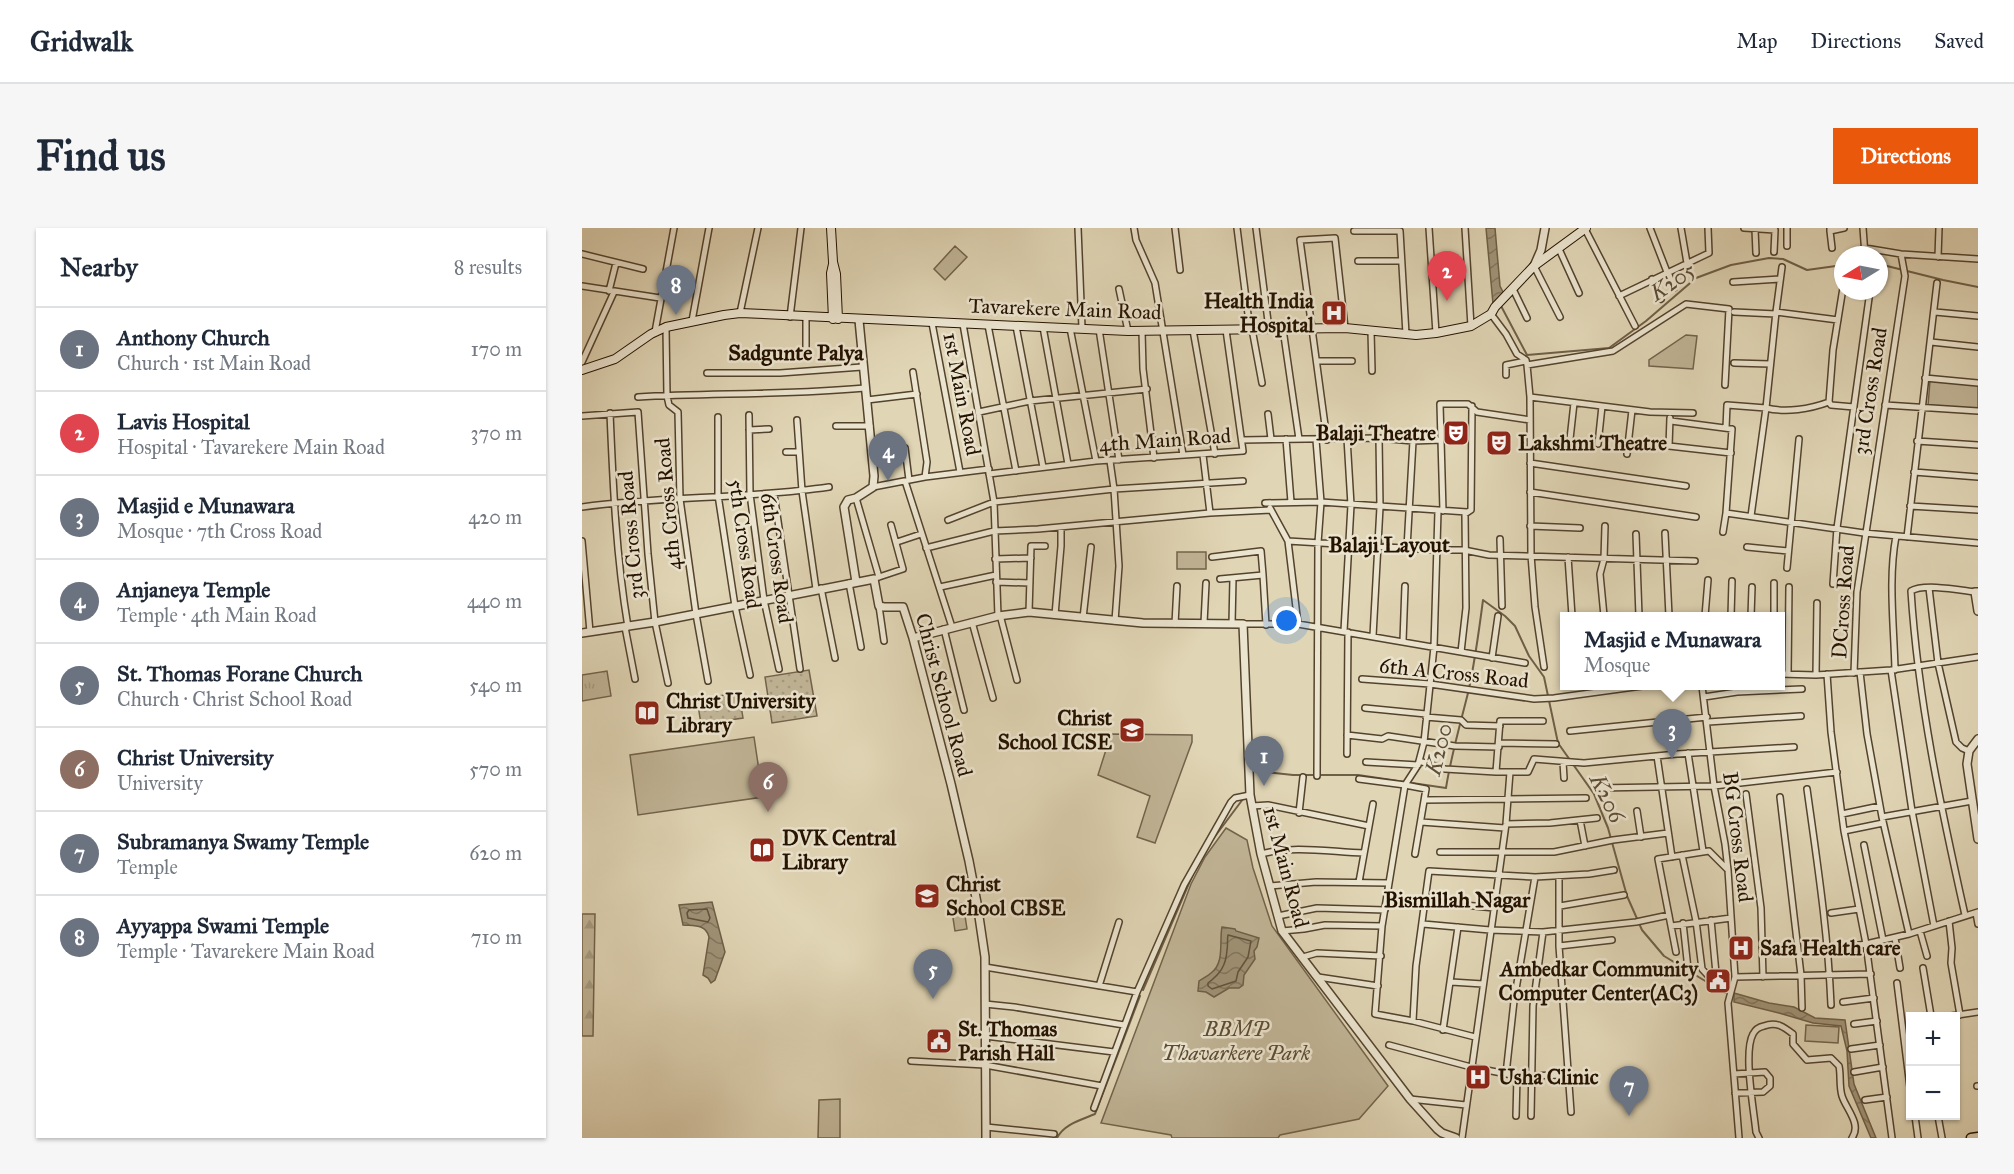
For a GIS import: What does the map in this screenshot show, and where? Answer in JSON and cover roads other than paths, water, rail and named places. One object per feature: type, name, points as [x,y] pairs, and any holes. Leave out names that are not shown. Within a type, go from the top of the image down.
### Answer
[{"type":"main road","points":[[831,228],[836,274],[835,319]]},
{"type":"main road","name":"Tavarekere Main Road","points":[[582,370],[615,360],[666,327],[740,314],[1082,328],[1128,332],[1345,328],[1406,334],[1436,333],[1472,326],[1493,310],[1534,266],[1586,228]]},
{"type":"main road","points":[[1971,1138],[1978,1137]]},
{"type":"street","points":[[655,332],[674,228]]},
{"type":"street","points":[[692,321],[709,228]]},
{"type":"street","points":[[740,314],[758,228]]},
{"type":"street","points":[[790,317],[801,228]]},
{"type":"street","points":[[1078,228],[1082,328]]},
{"type":"street","points":[[1134,228],[1136,240],[1155,283],[1183,455]]},
{"type":"street","points":[[1175,228],[1180,270]]},
{"type":"street","points":[[1237,228],[1251,329],[1262,383]]},
{"type":"street","points":[[1256,228],[1269,329]]},
{"type":"street","points":[[1429,228],[1436,333]]},
{"type":"street","points":[[1465,228],[1472,326]]},
{"type":"street","points":[[1545,228],[1541,250],[1534,266],[1560,317]]},
{"type":"street","points":[[1586,228],[1635,326]]},
{"type":"street","points":[[1650,228],[1674,288]]},
{"type":"street","points":[[1681,228],[1687,263]]},
{"type":"street","points":[[1618,296],[1709,253],[1708,228]]},
{"type":"street","points":[[1744,228],[1775,230],[1774,252]]},
{"type":"street","points":[[1787,228],[1787,246]]},
{"type":"street","points":[[1832,248],[1830,229],[1844,228]]},
{"type":"street","points":[[1863,228],[1864,246]]},
{"type":"street","points":[[1938,257],[1939,228]]},
{"type":"street","points":[[1755,229],[1756,253]]},
{"type":"street","points":[[1354,231],[1400,231],[1406,334]]},
{"type":"street","points":[[1327,440],[1300,240],[1335,238],[1345,328]]},
{"type":"street","points":[[1559,249],[1579,293]]},
{"type":"street","points":[[1888,253],[1978,259]]},
{"type":"street","points":[[582,254],[643,269]]},
{"type":"street","name":"3rd Cross Road","points":[[1864,533],[1905,276],[1901,254]]},
{"type":"street","points":[[1358,261],[1401,261]]},
{"type":"street","points":[[582,362],[612,291],[616,263]]},
{"type":"street","points":[[1751,516],[1782,267]]},
{"type":"street","points":[[1652,279],[1662,299]]},
{"type":"street","points":[[1733,282],[1780,279]]},
{"type":"street","points":[[1907,537],[1937,283]]},
{"type":"street","points":[[582,286],[660,297]]},
{"type":"street","points":[[1119,289],[1128,332]]},
{"type":"street","points":[[1513,289],[1527,318]]},
{"type":"street","points":[[1829,402],[1833,350],[1841,300]]},
{"type":"street","points":[[1833,584],[1837,528],[1869,300]]},
{"type":"street","points":[[1506,375],[1506,364],[1613,351],[1686,304],[1729,309],[1725,385]]},
{"type":"street","points":[[1493,310],[1517,354],[1526,362],[1530,397],[1531,555],[1535,607],[1544,667]]},
{"type":"street","points":[[1734,312],[1776,313],[1838,320]]},
{"type":"street","points":[[1935,312],[1978,316]]},
{"type":"street","points":[[806,318],[806,349]]},
{"type":"street","points":[[859,320],[874,476],[873,488],[848,500],[844,507],[861,647]]},
{"type":"street","name":"1st Main Road","points":[[932,323],[960,472]]},
{"type":"street","points":[[963,324],[994,502],[999,616],[1017,680]]},
{"type":"street","points":[[988,325],[1016,471]]},
{"type":"street","points":[[1016,326],[1042,467]]},
{"type":"street","name":"4th Cross Road","points":[[666,327],[667,396],[669,405],[678,412],[680,499],[708,681]]},
{"type":"street","points":[[1043,327],[1068,464]]},
{"type":"street","points":[[1070,328],[1096,461]]},
{"type":"street","points":[[1098,329],[1119,460]]},
{"type":"street","points":[[1283,329],[1299,439]]},
{"type":"street","points":[[1193,330],[1215,454]]},
{"type":"street","points":[[1226,330],[1242,441]]},
{"type":"street","points":[[1142,331],[1143,369],[1154,458]]},
{"type":"street","points":[[1371,331],[1372,371]]},
{"type":"street","points":[[1931,342],[1978,347]]},
{"type":"street","points":[[1317,361],[1352,361]]},
{"type":"street","points":[[1734,363],[1770,364]]},
{"type":"street","points":[[707,373],[780,373],[862,367]]},
{"type":"street","points":[[913,372],[927,462],[925,477]]},
{"type":"street","points":[[1925,378],[1978,383]]},
{"type":"street","points":[[638,397],[810,393],[865,388]]},
{"type":"street","points":[[978,412],[1030,401],[1146,389]]},
{"type":"street","points":[[867,400],[917,394]]},
{"type":"street","points":[[1530,397],[1632,410],[1693,413]]},
{"type":"street","points":[[1829,402],[1831,405],[1854,407]]},
{"type":"street","points":[[1726,428],[1727,405],[1793,410],[1816,407],[1829,402]]},
{"type":"street","points":[[1570,439],[1574,403]]},
{"type":"street","points":[[1475,1037],[1375,1014],[1382,926],[1405,785],[1418,763],[1424,742],[1434,647],[1436,550],[1441,511],[1440,404],[1472,406],[1477,411],[1530,420]]},
{"type":"street","points":[[1885,405],[1978,411]]},
{"type":"street","points":[[1461,652],[1466,608],[1465,514],[1471,510],[1472,406]]},
{"type":"street","points":[[1598,444],[1602,406]]},
{"type":"street","points":[[1627,454],[1632,410]]},
{"type":"street","name":"3rd Cross Road","points":[[610,413],[638,412],[643,500],[656,622],[668,682]]},
{"type":"street","points":[[582,416],[610,413],[614,503],[622,590],[634,680]]},
{"type":"street","points":[[1670,413],[1670,446],[1731,453]]},
{"type":"street","points":[[1268,414],[1271,439]]},
{"type":"street","name":"6th Cross Road","points":[[749,415],[750,494],[764,600],[779,669]]},
{"type":"street","name":"5th Cross Road","points":[[718,417],[718,495],[735,606],[750,675]]},
{"type":"street","points":[[797,420],[802,491],[818,589],[835,658]]},
{"type":"street","points":[[1671,421],[1732,429],[1723,532]]},
{"type":"street","points":[[836,426],[870,426]]},
{"type":"street","points":[[749,430],[769,429]]},
{"type":"street","points":[[1347,438],[1351,505],[1346,632],[1347,753]]},
{"type":"street","name":"4th Main Road","points":[[873,488],[960,472],[1016,471],[1096,461],[1243,451],[1242,441],[1347,438],[1440,440]]},
{"type":"street","points":[[1373,636],[1380,507],[1379,438]]},
{"type":"street","points":[[1286,439],[1291,502]]},
{"type":"street","points":[[1787,568],[1799,439]]},
{"type":"street","points":[[1316,440],[1321,502],[1318,543],[1317,776]]},
{"type":"street","points":[[1407,548],[1413,441]]},
{"type":"street","points":[[1917,441],[1978,445]]},
{"type":"street","points":[[905,448],[907,481],[921,534],[952,627]]},
{"type":"street","points":[[786,452],[799,452]]},
{"type":"street","points":[[1203,454],[1210,513]]},
{"type":"street","points":[[1110,461],[1119,566],[1115,621]]},
{"type":"street","points":[[1530,463],[1686,486]]},
{"type":"street","points":[[1914,472],[1978,477]]},
{"type":"street","points":[[948,520],[994,502],[1114,489],[1243,481]]},
{"type":"street","points":[[582,507],[643,500],[774,494],[829,487]]},
{"type":"street","points":[[1530,492],[1696,517]]},
{"type":"street","points":[[774,494],[800,669]]},
{"type":"street","points":[[856,498],[877,578],[884,641]]},
{"type":"street","points":[[1298,624],[1288,541],[1265,503],[1321,502],[1468,512]]},
{"type":"street","points":[[1910,506],[1978,510]]},
{"type":"street","points":[[926,548],[994,531],[1271,510]]},
{"type":"street","points":[[1726,513],[1864,533],[1978,543]]},
{"type":"street","points":[[891,525],[903,568],[902,577]]},
{"type":"street","points":[[1530,526],[1580,528]]},
{"type":"street","points":[[1604,612],[1600,574],[1604,559],[1605,526]]},
{"type":"street","points":[[1055,615],[1061,527]]},
{"type":"street","points":[[1665,533],[1669,612]]},
{"type":"street","name":"DCross Road","points":[[1864,533],[1857,592],[1857,673],[1880,806],[1909,934]]},
{"type":"street","points":[[897,542],[921,534]]},
{"type":"street","points":[[1636,534],[1639,612]]},
{"type":"street","points":[[1896,536],[1891,590],[1893,670],[1912,811],[1934,926]]},
{"type":"street","points":[[1500,539],[1502,606]]},
{"type":"street","points":[[582,541],[590,632]]},
{"type":"street","points":[[1288,541],[1464,550],[1489,555],[1695,561]]},
{"type":"street","points":[[1029,612],[1031,546],[1045,546]]},
{"type":"street","points":[[1083,618],[1091,547]]},
{"type":"street","points":[[1747,547],[1788,551]]},
{"type":"street","points":[[1212,557],[1261,550],[1266,625]]},
{"type":"street","points":[[1568,557],[1572,612]]},
{"type":"street","points":[[995,559],[1031,558]]},
{"type":"street","points":[[582,633],[656,622],[853,583],[877,578],[903,568]]},
{"type":"street","points":[[940,587],[996,575]]},
{"type":"street","points":[[1220,579],[1263,575]]},
{"type":"street","points":[[1232,624],[1233,578]]},
{"type":"street","points":[[1705,612],[1708,580]]},
{"type":"street","points":[[1731,612],[1732,581]]},
{"type":"street","points":[[996,582],[1030,583]]},
{"type":"street","points":[[1204,622],[1206,583]]},
{"type":"street","points":[[1774,583],[1774,612]]},
{"type":"street","points":[[1175,624],[1177,586]]},
{"type":"street","points":[[1403,641],[1405,586]]},
{"type":"street","points":[[1751,612],[1752,587]]},
{"type":"street","points":[[1789,587],[1788,674],[1816,675],[1893,670],[1978,657]]},
{"type":"street","points":[[1965,915],[1941,806],[1917,666],[1911,591],[1916,588],[1929,588],[1977,592],[1978,611]]},
{"type":"street","points":[[1929,588],[1938,663],[1956,742],[1969,751]]},
{"type":"street","points":[[1816,675],[1817,603]]},
{"type":"street","name":"Christ School Road","points":[[879,606],[903,607],[951,784],[969,861],[985,967],[986,1138]]},
{"type":"street","points":[[913,638],[972,622],[1029,612],[1115,621],[1175,624],[1204,622],[1298,624],[1525,663]]},
{"type":"street","points":[[1492,658],[1498,616]]},
{"type":"street","points":[[972,622],[993,698]]},
{"type":"street","name":"1st Main Road","points":[[1243,624],[1250,795],[1261,854],[1282,931],[1410,1099],[1437,1129],[1456,1138]]},
{"type":"street","points":[[944,629],[964,710]]},
{"type":"street","points":[[1827,674],[1831,732],[1844,831],[1871,974],[1892,1138]]},
{"type":"street","name":"6th A Cross Road","points":[[1362,679],[1430,684],[1534,699],[1554,698],[1596,690]]},
{"type":"street","points":[[1785,690],[1802,689]]},
{"type":"street","points":[[1576,690],[1577,694]]},
{"type":"street","name":"BG Cross Road","points":[[1703,690],[1714,786],[1728,870],[1735,977],[1728,1003],[1739,1138]]},
{"type":"street","points":[[1704,698],[1737,692],[1780,690]]},
{"type":"street","points":[[1365,708],[1461,720],[1466,725],[1500,726]]},
{"type":"street","points":[[1570,731],[1707,719],[1801,716]]},
{"type":"street","points":[[1496,772],[1500,721],[1543,721]]},
{"type":"street","points":[[1347,735],[1382,739],[1388,736],[1455,746],[1556,744]]},
{"type":"street","points":[[1978,739],[1969,751],[1967,764],[1978,839]]},
{"type":"street","points":[[1366,762],[1418,763],[1445,769],[1528,772],[1534,759],[1584,764],[1688,753],[1794,747]]},
{"type":"street","points":[[1688,753],[1703,851]]},
{"type":"street","points":[[1656,756],[1672,857]]},
{"type":"street","points":[[1563,762],[1564,778]]},
{"type":"street","points":[[1462,1138],[1506,826],[1510,772]]},
{"type":"street","points":[[1598,788],[1714,786],[1837,772]]},
{"type":"street","points":[[1299,813],[1303,777]]},
{"type":"street","points":[[1359,779],[1426,789],[1415,854]]},
{"type":"street","points":[[1807,789],[1820,881],[1831,1005]]},
{"type":"street","points":[[1094,1108],[1137,992],[1184,885],[1224,811],[1235,798],[1250,795]]},
{"type":"street","points":[[1746,795],[1761,908],[1763,977]]},
{"type":"street","points":[[1780,797],[1801,975],[1802,1008]]},
{"type":"street","points":[[1425,800],[1586,798]]},
{"type":"street","points":[[1844,831],[1912,811],[1972,801]]},
{"type":"street","points":[[1359,882],[1373,804]]},
{"type":"street","points":[[1252,806],[1268,805],[1369,826]]},
{"type":"street","points":[[1842,814],[1880,806]]},
{"type":"street","points":[[1637,811],[1641,837]]},
{"type":"street","points":[[1421,822],[1506,826],[1597,818]]},
{"type":"street","points":[[1580,820],[1585,846]]},
{"type":"street","points":[[1440,852],[1552,852],[1668,833]]},
{"type":"street","points":[[1864,845],[1883,940]]},
{"type":"street","points":[[1261,854],[1292,850],[1364,853]]},
{"type":"street","points":[[1676,952],[1658,859],[1709,850],[1728,870]]},
{"type":"street","points":[[1682,855],[1696,921],[1702,969],[1730,993]]},
{"type":"street","points":[[1413,1021],[1416,966],[1429,871],[1498,876],[1559,877],[1614,870]]},
{"type":"street","points":[[1506,1074],[1514,1001],[1535,877]]},
{"type":"street","points":[[1559,877],[1560,946],[1571,1112]]},
{"type":"street","points":[[1270,886],[1316,882],[1389,883]]},
{"type":"street","points":[[1560,906],[1624,895]]},
{"type":"street","points":[[1426,901],[1494,908]]},
{"type":"street","points":[[1278,916],[1317,908],[1385,910]]},
{"type":"street","points":[[1831,913],[1859,909]]},
{"type":"street","points":[[1840,948],[1895,938],[1965,915],[1977,913],[1978,924]]},
{"type":"street","points":[[1423,924],[1543,933],[1636,922],[1669,915]]},
{"type":"street","points":[[1671,926],[1731,918]]},
{"type":"street","points":[[1711,920],[1717,984]]},
{"type":"street","points":[[1949,921],[1951,963],[1959,1012]]},
{"type":"street","points":[[1099,986],[1119,922]]},
{"type":"street","points":[[1683,923],[1688,969]]},
{"type":"street","points":[[1282,931],[1325,925],[1382,926]]},
{"type":"street","points":[[1443,1030],[1458,927]]},
{"type":"street","points":[[1920,931],[1927,956]]},
{"type":"street","points":[[1531,1116],[1533,1006],[1543,933]]},
{"type":"street","points":[[1895,938],[1900,968]]},
{"type":"street","points":[[1560,946],[1612,940]]},
{"type":"street","points":[[1303,957],[1317,953],[1381,956]]},
{"type":"street","points":[[985,967],[1137,992]]},
{"type":"street","points":[[1923,968],[1930,1012]]},
{"type":"street","points":[[1735,977],[1871,974]]},
{"type":"street","points":[[1318,977],[1378,986]]},
{"type":"street","points":[[1451,982],[1483,984]]},
{"type":"street","points":[[1897,983],[1908,1066]]},
{"type":"street","points":[[1843,1002],[1874,998]]},
{"type":"street","points":[[985,1004],[1014,1006],[1124,1025]]},
{"type":"street","points":[[1960,1015],[1978,1012]]},
{"type":"street","points":[[1854,1024],[1877,1021]]},
{"type":"street","points":[[1759,1138],[1756,1132],[1748,1052],[1753,1033],[1768,1024],[1781,1025],[1793,1034],[1792,1044],[1807,1060],[1831,1058],[1839,1066],[1842,1096],[1854,1122],[1855,1134],[1852,1138]]},
{"type":"street","points":[[986,1036],[1114,1052]]},
{"type":"street","points":[[1389,1045],[1471,1067],[1517,1076],[1569,1075]]},
{"type":"street","points":[[1851,1049],[1880,1045]]},
{"type":"street","points":[[911,1061],[985,1065],[1102,1086]]},
{"type":"street","points":[[1854,1072],[1883,1067]]},
{"type":"street","points":[[1734,1074],[1765,1072],[1770,1078],[1770,1086],[1763,1092],[1735,1093]]},
{"type":"street","points":[[1516,1116],[1517,1076]]},
{"type":"street","points":[[1865,1100],[1887,1097]]},
{"type":"street","points":[[1410,1099],[1466,1105]]},
{"type":"street","points":[[1916,1120],[1918,1138]]},
{"type":"street","points":[[1939,1120],[1942,1138]]},
{"type":"street","points":[[986,1127],[1054,1134]]},
{"type":"water","points":[[1486,228],[1495,228],[1500,286],[1504,294],[1493,304]]},
{"type":"water","points":[[712,902],[725,952],[715,980],[711,983],[703,975],[709,937],[699,926],[683,925],[679,905]]},
{"type":"water","points":[[1222,927],[1259,938],[1254,951],[1255,959],[1244,975],[1243,985],[1239,988],[1229,988],[1214,997],[1206,992],[1198,991],[1199,981],[1211,973],[1218,964]]},
{"type":"water","points":[[1734,993],[1794,1007],[1815,1018],[1845,1020],[1854,1084],[1876,1138],[1871,1138],[1849,1086],[1847,1051],[1841,1026],[1813,1023],[1734,1002]]},
{"type":"waterway","name":"K205","points":[[1500,304],[1527,355],[1609,348],[1646,321],[1696,278],[1731,265],[1769,258],[1783,259],[1807,270],[1834,266]]},
{"type":"waterway","name":"K205","points":[[1888,266],[1978,287]]},
{"type":"waterway","name":"K206","points":[[1255,771],[1293,775],[1358,775],[1446,788],[1477,646],[1483,600],[1515,626],[1529,656],[1544,677],[1558,743],[1594,794],[1608,828],[1627,896],[1642,930],[1664,956],[1725,993]]},
{"type":"waterway","name":"K200","points":[[1210,843],[1243,799]]},
{"type":"waterway","name":"K200","points":[[1143,990],[1193,874]]},
{"type":"waterway","name":"K200","points":[[1057,1138],[1068,1126],[1095,1114],[1140,996]]},
{"type":"place","name":"Lavis Hospital","points":[[1447,301]]},
{"type":"place","name":"Health India Hospital","points":[[1334,313]]},
{"type":"place","name":"Ayyappa Swami Temple","points":[[676,315]]},
{"type":"place","name":"Balaji Theatre","points":[[1456,433]]},
{"type":"place","name":"Lakshmi Theatre","points":[[1499,443]]},
{"type":"place","name":"Anjaneya Temple","points":[[888,481]]},
{"type":"place","name":"Christ University Library","points":[[647,713]]},
{"type":"place","name":"Christ School ICSE","points":[[1132,730]]},
{"type":"place","name":"Masjid e Munawara","points":[[1672,759]]},
{"type":"place","name":"Anthony Church","points":[[1264,786]]},
{"type":"place","name":"Christ University","points":[[768,812]]},
{"type":"place","name":"DVK Central Library","points":[[762,850]]},
{"type":"place","name":"Christ School CBSE","points":[[927,896]]},
{"type":"place","name":"Safa Health care","points":[[1741,948]]},
{"type":"place","name":"Ambedkar Community Computer Center(AC3)","points":[[1718,981]]},
{"type":"place","name":"St. Thomas Forane Church","points":[[933,999]]},
{"type":"place","name":"St. Thomas Parish Hall","points":[[939,1041]]},
{"type":"place","name":"Usha Clinic","points":[[1478,1077]]},
{"type":"place","name":"Subramanya Swamy Temple","points":[[1629,1116]]},
{"type":"district","name":"Sadgunte Palya","points":[[796,352]]},
{"type":"district","name":"Balaji Layout","points":[[1389,544]]},
{"type":"district","name":"Bismillah Nagar","points":[[1457,899]]},
{"type":"park label","name":"BBMP Thavarkere Park","points":[[1236,1041]]}]
